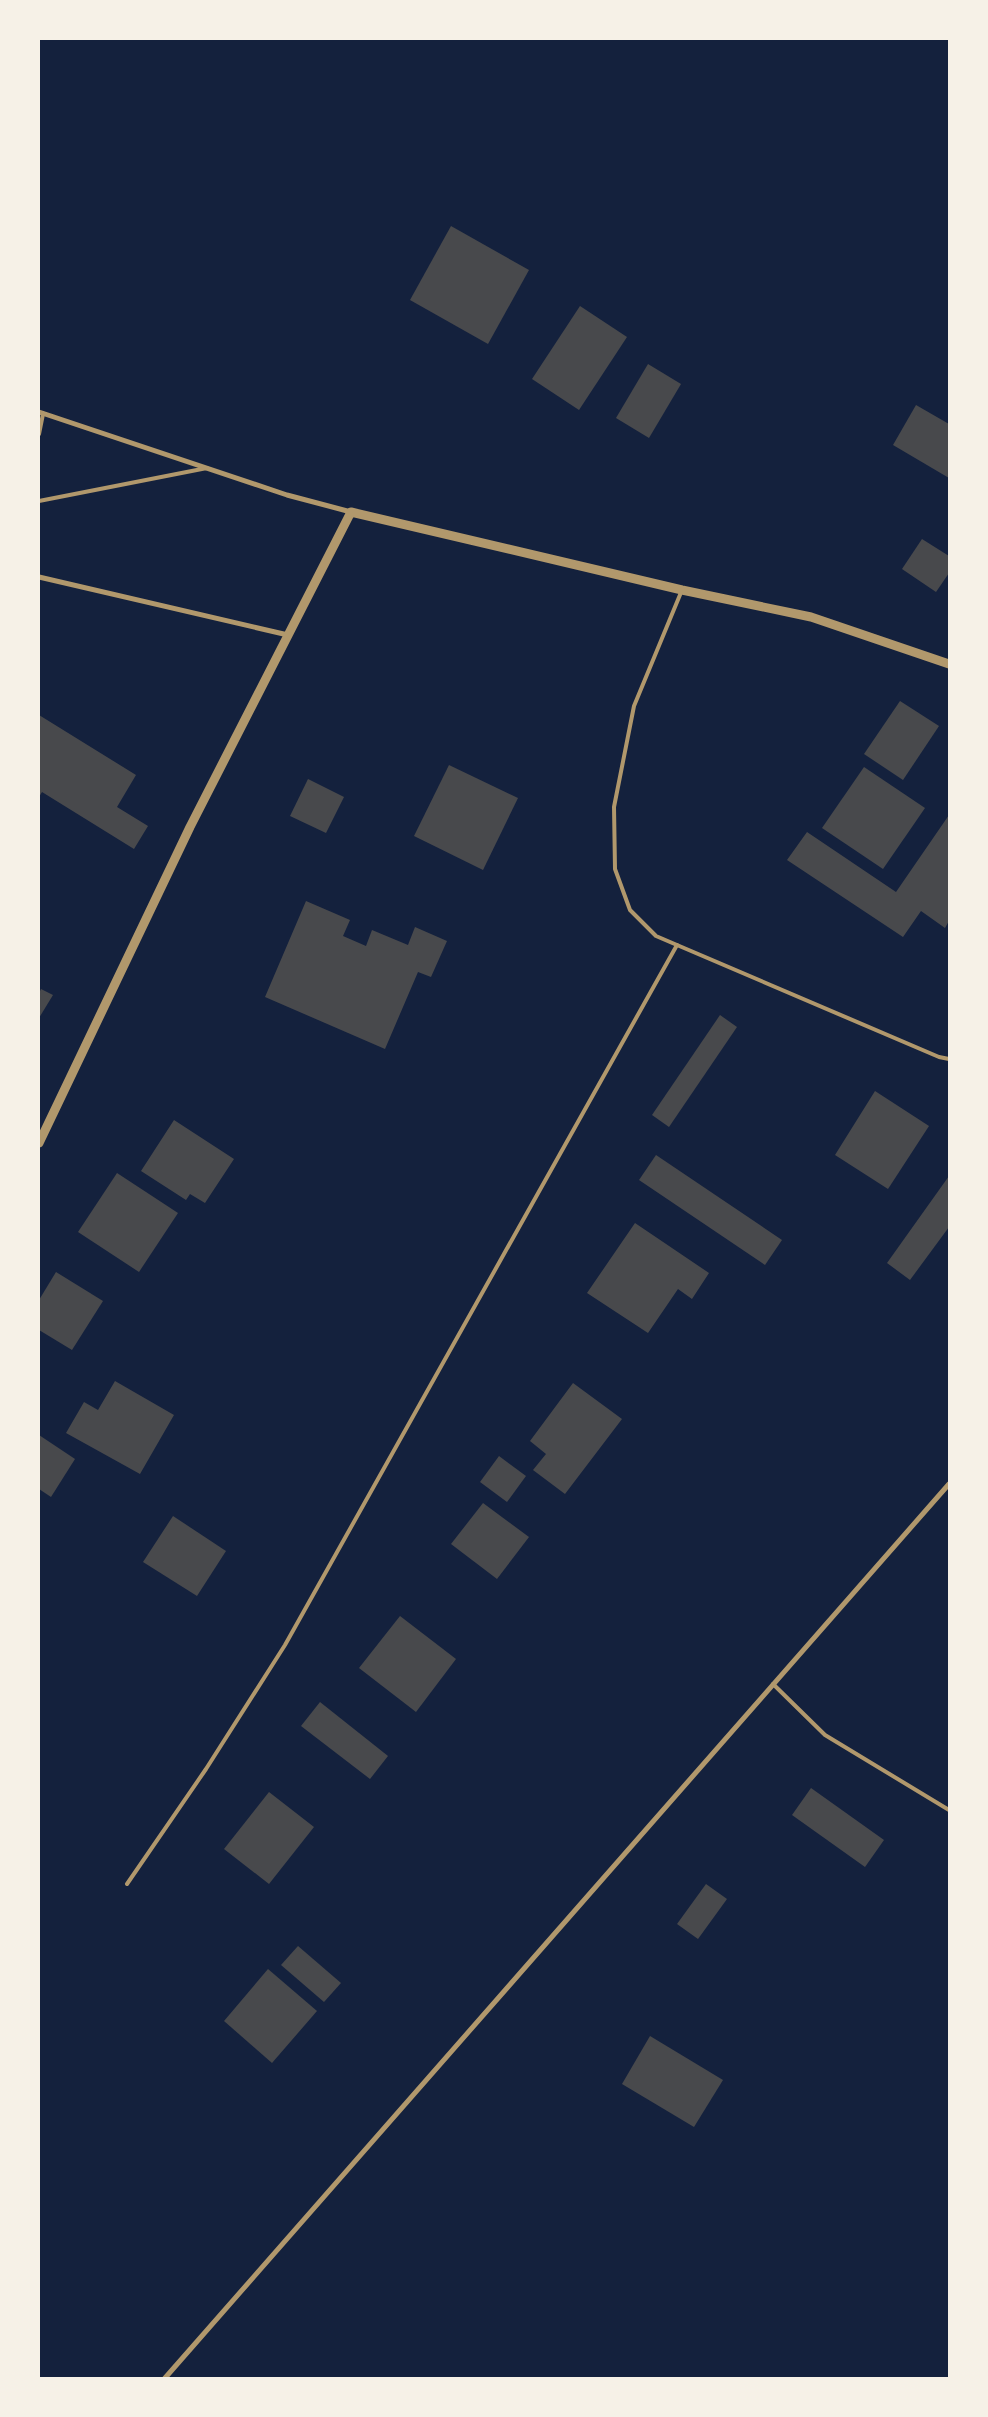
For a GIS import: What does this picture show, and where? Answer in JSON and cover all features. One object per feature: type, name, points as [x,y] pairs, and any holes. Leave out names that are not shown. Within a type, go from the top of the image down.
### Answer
[{"type":"street","points":[[41,413],[287,495],[351,512],[682,590],[811,617],[949,664]]},
{"type":"street","points":[[39,1143],[190,827],[351,512]]},
{"type":"street","points":[[39,577],[288,635]]},
{"type":"street","points":[[165,2378],[949,1484]]},
{"type":"lane","points":[[39,434],[41,413]]},
{"type":"lane","points":[[39,500],[209,468]]},
{"type":"lane","points":[[682,590],[634,706],[614,808],[615,869],[630,910],[656,936],[939,1057],[949,1059]]},
{"type":"lane","points":[[127,1884],[206,1769],[285,1645],[677,945]]},
{"type":"lane","points":[[773,1683],[825,1735],[949,1810]]},
{"type":"building","points":[[451,226],[529,270],[488,344],[410,300]]},
{"type":"building","points":[[580,306],[627,337],[579,410],[532,379]]},
{"type":"building","points":[[648,364],[681,384],[649,438],[616,418]]},
{"type":"building","points":[[916,405],[949,424],[949,478],[893,445]]},
{"type":"building","points":[[922,539],[949,556],[949,573],[936,592],[902,569]]},
{"type":"building","points":[[900,701],[939,726],[903,780],[864,754]]},
{"type":"building","points":[[39,715],[136,775],[117,807],[148,826],[134,849],[42,792],[39,797]]},
{"type":"building","points":[[449,765],[518,798],[483,870],[414,836]]},
{"type":"building","points":[[864,767],[925,808],[883,869],[822,828]]},
{"type":"building","points":[[308,779],[344,797],[326,833],[290,816]]},
{"type":"building","points":[[949,815],[949,921],[945,928],[921,911],[903,937],[787,860],[807,832],[896,892]]},
{"type":"building","points":[[306,901],[350,920],[343,936],[366,946],[372,930],[408,945],[415,927],[447,941],[431,977],[418,972],[385,1049],[265,997]]},
{"type":"building","points":[[41,989],[53,995],[39,1018],[39,993]]},
{"type":"building","points":[[720,1015],[737,1027],[669,1127],[652,1115]]},
{"type":"building","points":[[875,1091],[929,1126],[888,1189],[835,1155]]},
{"type":"building","points":[[174,1120],[234,1159],[205,1203],[190,1194],[186,1200],[141,1171]]},
{"type":"building","points":[[656,1155],[782,1240],[765,1265],[639,1180]]},
{"type":"building","points":[[117,1173],[178,1213],[139,1272],[78,1232]]},
{"type":"building","points":[[949,1176],[949,1227],[910,1280],[887,1263]]},
{"type":"building","points":[[635,1223],[709,1273],[692,1299],[678,1289],[648,1333],[587,1293]]},
{"type":"building","points":[[56,1272],[103,1301],[72,1350],[39,1330],[39,1300]]},
{"type":"building","points":[[115,1381],[174,1415],[140,1474],[66,1433],[84,1402],[98,1410]]},
{"type":"building","points":[[573,1383],[622,1419],[565,1494],[533,1470],[546,1454],[530,1441]]},
{"type":"building","points":[[39,1435],[75,1459],[51,1497],[39,1489]]},
{"type":"building","points":[[499,1456],[526,1476],[507,1502],[480,1482]]},
{"type":"building","points":[[483,1503],[529,1537],[497,1579],[451,1544]]},
{"type":"building","points":[[173,1516],[226,1551],[197,1596],[143,1562]]},
{"type":"building","points":[[400,1616],[456,1659],[416,1712],[359,1668]]},
{"type":"building","points":[[320,1702],[388,1756],[370,1779],[301,1726]]},
{"type":"building","points":[[811,1788],[884,1840],[865,1867],[792,1815]]},
{"type":"building","points":[[269,1792],[314,1827],[269,1884],[224,1849]]},
{"type":"building","points":[[706,1884],[727,1899],[698,1939],[677,1924]]},
{"type":"building","points":[[298,1946],[341,1983],[324,2002],[281,1965]]},
{"type":"building","points":[[268,1969],[317,2011],[272,2063],[224,2021]]},
{"type":"building","points":[[650,2036],[723,2080],[694,2127],[622,2084]]}]
